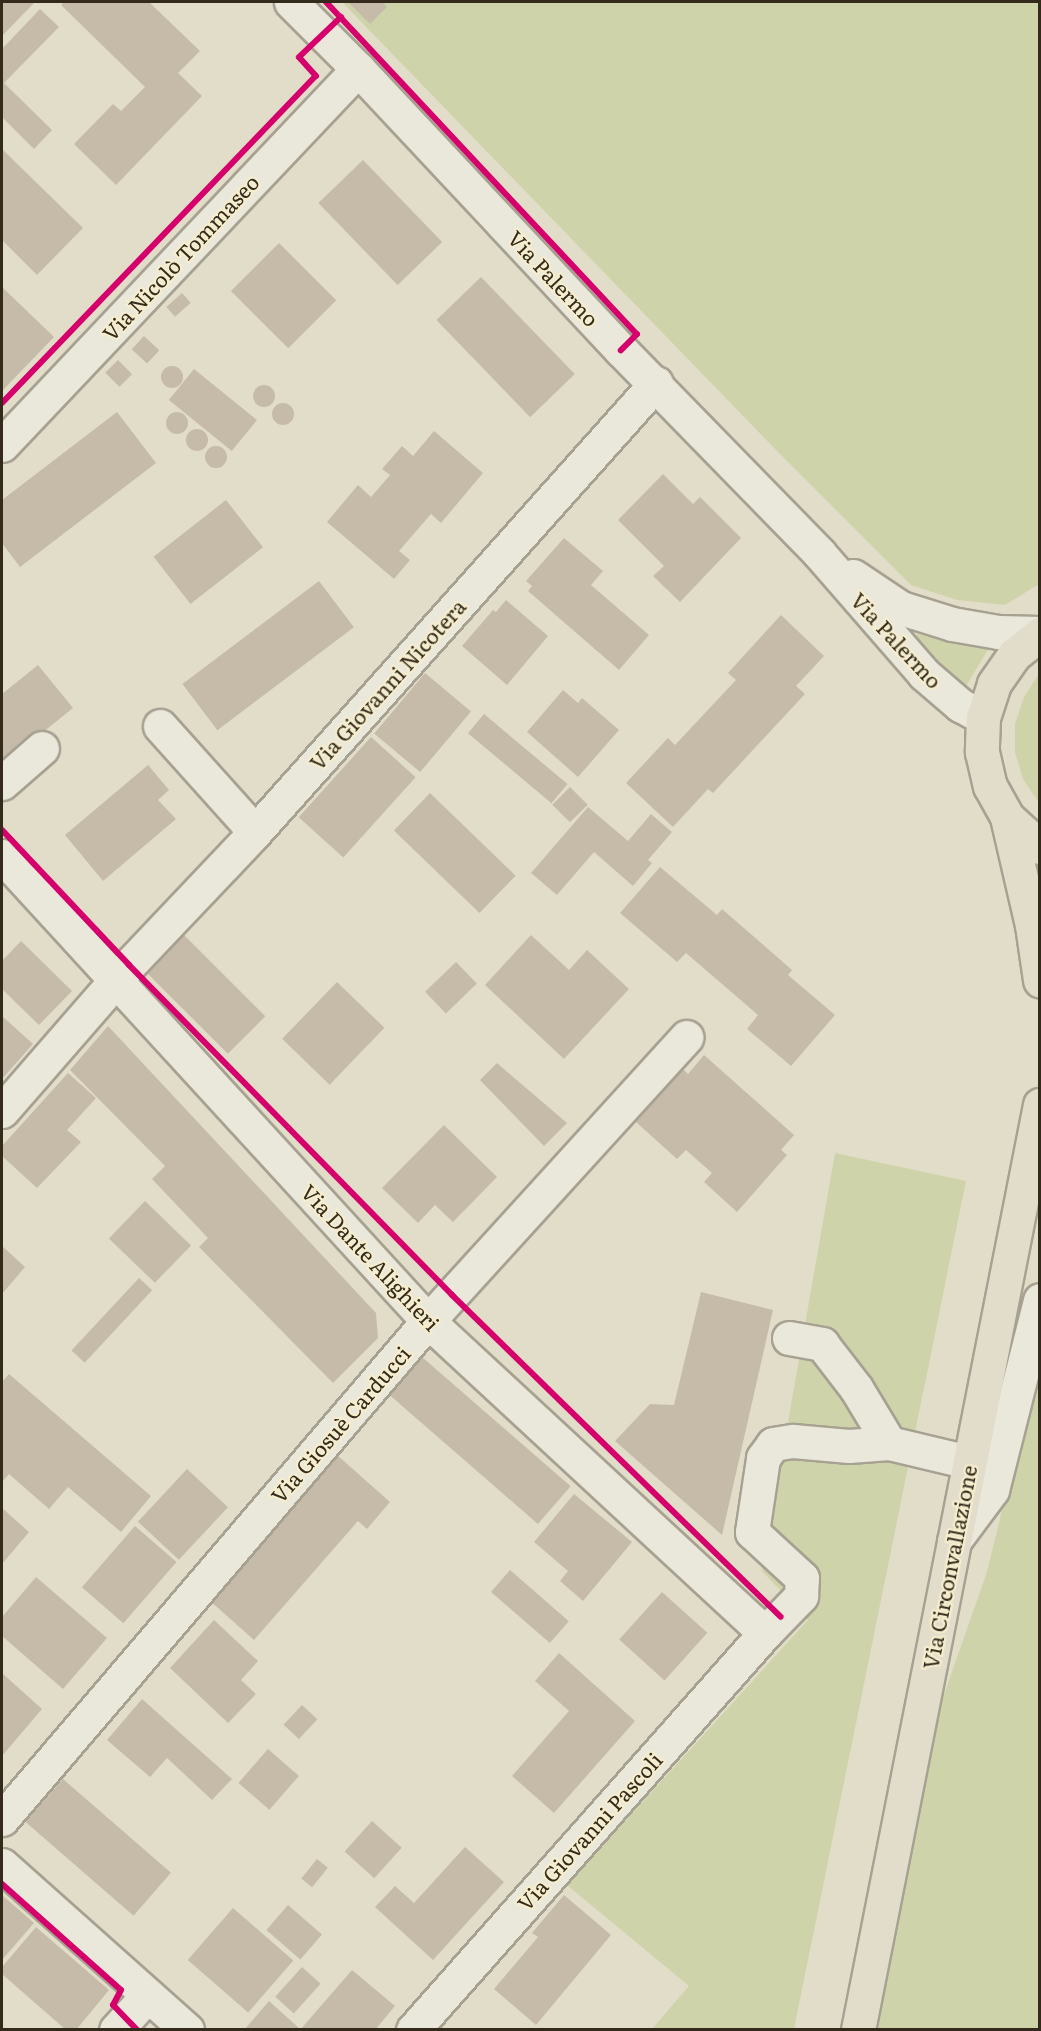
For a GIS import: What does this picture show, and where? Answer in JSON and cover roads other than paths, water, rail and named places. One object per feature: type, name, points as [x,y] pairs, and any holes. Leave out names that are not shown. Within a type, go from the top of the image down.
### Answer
[{"type":"main road","points":[[1040,633],[1014,655],[994,684],[983,717],[982,752],[990,786],[1007,817],[1032,925],[1040,980]]},
{"type":"main road","points":[[1007,817],[1040,847]]},
{"type":"main road","name":"Via Circonvallazione","points":[[858,2030],[1040,1105]]},
{"type":"street","name":"Via Palermo","points":[[291,2],[358,69],[621,350],[656,383],[819,553],[924,674],[960,705],[983,717]]},
{"type":"street","name":"Via Nicolò Tommaseo","points":[[2,445],[358,69]]},
{"type":"street","name":"Via Giovanni Nicotera","points":[[2,1111],[115,981],[255,832],[656,383]]},
{"type":"street","name":"Via Palermo","points":[[819,553],[902,608],[952,624],[998,632],[1040,633]]},
{"type":"street","points":[[160,726],[255,832]]},
{"type":"street","points":[[2,783],[42,748]]},
{"type":"street","name":"Via Dante Alighieri","points":[[2,856],[428,1321],[765,1633]]},
{"type":"street","name":"Via Giosuè Carducci","points":[[2,1819],[428,1321],[686,1037]]},
{"type":"street","points":[[954,1541],[992,1490],[1040,1300]]},
{"type":"street","points":[[789,1338],[822,1344],[856,1388],[889,1443],[969,1462]]},
{"type":"street","name":"Via Giovanni Pascoli","points":[[412,2030],[765,1633],[801,1596],[802,1578],[752,1532],[763,1458],[773,1444],[793,1441],[849,1446],[889,1443]]},
{"type":"street","points":[[2,1865],[187,2030]]},
{"type":"street","points":[[120,2024],[148,1995]]}]
